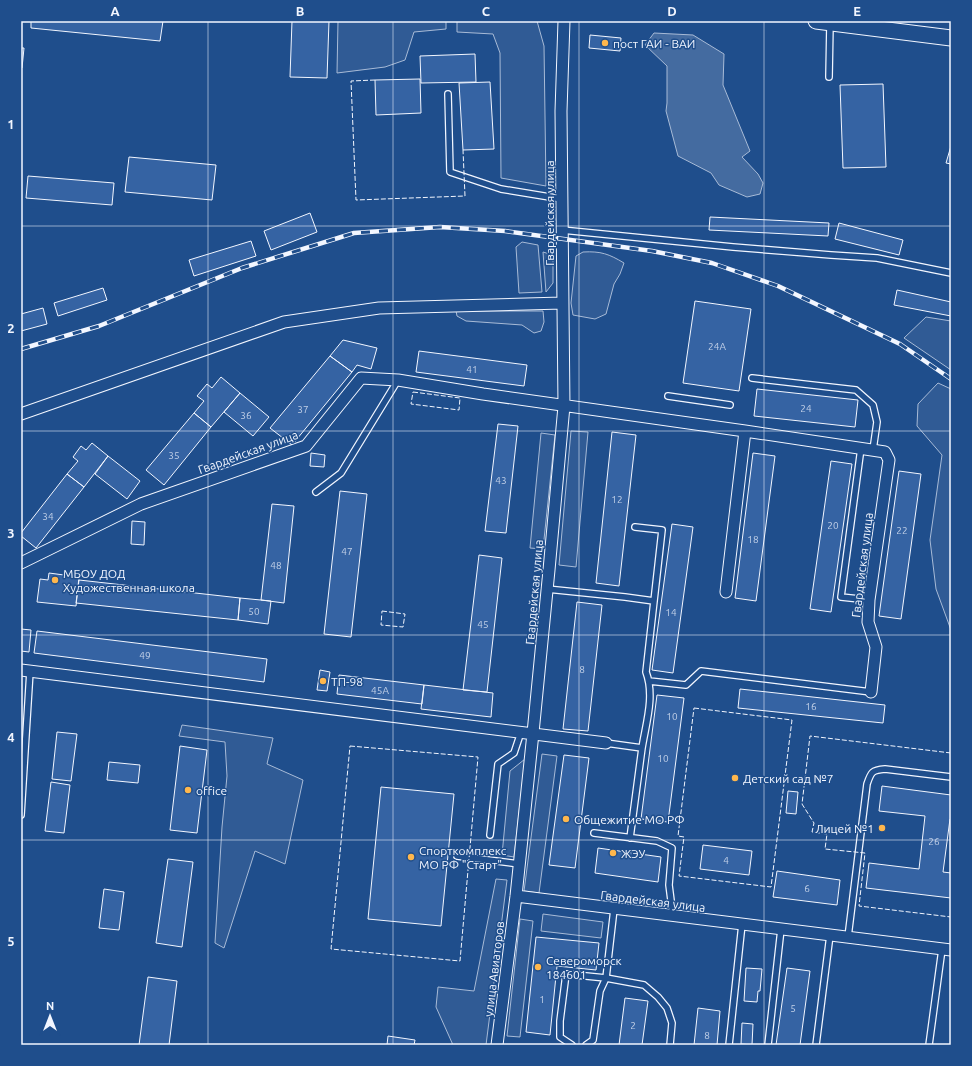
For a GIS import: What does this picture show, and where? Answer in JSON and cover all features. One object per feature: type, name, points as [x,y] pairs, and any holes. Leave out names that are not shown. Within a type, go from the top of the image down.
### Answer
[{"type":"main road","points":[[823,22],[951,38]]},
{"type":"street","name":"Гвардейская улица","points":[[564,21],[561,111],[564,406],[516,896],[947,949]]},
{"type":"street","points":[[21,414],[284,322],[379,308],[562,303]]},
{"type":"street","name":"Гвардейская улица","points":[[21,563],[141,504],[306,446],[361,378],[398,380],[564,406],[861,448],[884,452],[889,460],[869,600],[868,622],[876,647],[871,692]]},
{"type":"street","points":[[726,592],[745,431]]},
{"type":"street","points":[[26,670],[521,731],[606,743]]},
{"type":"street","name":"улица Авиаторов","points":[[497,1045],[516,896]]},
{"type":"lane","points":[[823,22],[829,76]]},
{"type":"lane","points":[[448,94],[450,172],[501,189],[562,199]]},
{"type":"lane","points":[[562,230],[740,247],[878,258],[951,273]]},
{"type":"lane","points":[[752,378],[856,390],[873,405],[877,422],[873,450]]},
{"type":"lane","points":[[316,492],[341,473],[398,380]]},
{"type":"lane","points":[[668,396],[730,406]]},
{"type":"lane","points":[[861,448],[841,597],[869,600]]},
{"type":"lane","points":[[630,838],[650,694],[649,681],[646,672],[662,530],[635,527]]},
{"type":"lane","points":[[547,588],[654,601]]},
{"type":"lane","points":[[21,815],[26,670]]},
{"type":"lane","points":[[649,681],[686,685],[701,671],[871,692]]},
{"type":"lane","points":[[490,835],[498,764],[514,752],[521,731]]},
{"type":"lane","points":[[606,743],[642,748]]},
{"type":"lane","points":[[848,937],[866,792],[870,774],[876,770],[885,769],[951,777]]},
{"type":"lane","points":[[594,834],[657,841],[672,848],[669,885],[673,916]]},
{"type":"lane","points":[[457,856],[519,864]]},
{"type":"lane","points":[[586,1045],[593,1040],[600,991],[606,978],[614,909]]},
{"type":"lane","points":[[729,1045],[742,924]]},
{"type":"lane","points":[[768,1045],[781,928]]},
{"type":"lane","points":[[816,1045],[830,935]]},
{"type":"lane","points":[[929,1045],[947,949]]},
{"type":"lane","points":[[572,1045],[560,1037],[560,1021],[566,974],[606,978],[644,985],[667,1008],[672,1023],[670,1045]]},
{"type":"shaded area","points":[[338,21],[446,21],[446,29],[414,32],[405,60],[385,67],[337,73]]},
{"type":"shaded area","points":[[457,21],[537,21],[544,46],[546,186],[501,178],[500,53],[493,34],[457,32]]},
{"type":"shaded area","points":[[654,33],[693,35],[724,54],[723,85],[750,151],[742,157],[758,174],[763,183],[760,194],[747,197],[719,185],[711,173],[678,156],[666,111],[667,66],[645,45]]},
{"type":"shaded area","points":[[522,242],[538,245],[542,292],[519,293],[516,247]]},
{"type":"shaded area","points":[[543,252],[553,255],[553,283],[546,292]]},
{"type":"shaded area","points":[[583,252],[605,254],[624,263],[614,284],[606,314],[595,319],[573,315],[571,303],[576,256]]},
{"type":"shaded area","points":[[456,311],[543,311],[544,322],[541,331],[534,333],[522,325],[466,321],[457,316]]},
{"type":"shaded area","points":[[926,317],[951,321],[951,370],[904,338]]},
{"type":"shaded area","points":[[938,383],[951,389],[951,630],[936,589],[930,540],[942,455],[917,426],[918,404]]},
{"type":"shaded area","points":[[571,431],[588,432],[576,567],[559,565]]},
{"type":"shaded area","points":[[541,433],[555,435],[543,549],[530,548]]},
{"type":"shaded area","points":[[182,725],[273,738],[267,764],[303,780],[285,864],[255,851],[224,948],[215,943],[222,827],[227,776],[225,742],[179,736]]},
{"type":"shaded area","points":[[542,754],[557,756],[539,893],[524,891]]},
{"type":"shaded area","points":[[525,759],[514,857],[502,855],[510,771]]},
{"type":"shaded area","points":[[496,879],[507,880],[486,1045],[453,1045],[436,1007],[438,987],[474,991]]},
{"type":"shaded area","points":[[543,914],[603,922],[601,938],[541,931]]},
{"type":"shaded area","points":[[520,919],[533,921],[520,1037],[507,1036]]},
{"type":"building","points":[[31,21],[163,21],[160,41],[31,28]]},
{"type":"building","points":[[292,21],[329,21],[327,78],[290,77]]},
{"type":"building","name":"пост ГАИ - ВАИ","points":[[590,35],[621,38],[620,51],[589,48]]},
{"type":"building","points":[[21,48],[24,48],[22,68],[21,68]]},
{"type":"building","points":[[475,54],[476,82],[421,83],[420,56]]},
{"type":"building","points":[[420,79],[421,113],[376,115],[375,80]]},
{"type":"building","points":[[490,82],[494,149],[463,150],[459,83]]},
{"type":"building","points":[[883,84],[886,167],[843,168],[840,85]]},
{"type":"building","points":[[951,146],[951,164],[946,163]]},
{"type":"building","points":[[129,157],[216,165],[212,200],[125,192]]},
{"type":"building","points":[[28,176],[114,183],[112,205],[26,198]]},
{"type":"building","points":[[310,213],[317,232],[271,250],[264,231]]},
{"type":"building","points":[[710,217],[829,223],[828,236],[709,230]]},
{"type":"building","points":[[839,223],[903,240],[899,255],[835,239]]},
{"type":"building","points":[[251,241],[256,256],[194,276],[189,260]]},
{"type":"building","points":[[103,288],[107,300],[58,316],[54,303]]},
{"type":"building","points":[[897,290],[951,302],[951,316],[894,305]]},
{"type":"building","points":[[695,301],[751,309],[739,391],[683,383]]},
{"type":"building","points":[[43,308],[47,324],[21,331],[21,314]]},
{"type":"building","points":[[343,340],[377,348],[371,369],[357,365],[352,372],[330,356]]},
{"type":"building","points":[[419,351],[527,365],[524,386],[416,372]]},
{"type":"building","points":[[330,356],[352,372],[292,445],[270,428]]},
{"type":"building","points":[[221,377],[240,393],[211,427],[194,413],[204,401],[197,396],[207,384],[212,388]]},
{"type":"building","points":[[757,389],[858,400],[855,427],[754,416]]},
{"type":"building","points":[[240,393],[269,417],[253,436],[224,412]]},
{"type":"building","points":[[194,413],[211,427],[164,485],[146,470]]},
{"type":"building","points":[[498,424],[518,426],[506,533],[485,531]]},
{"type":"building","points":[[612,432],[636,435],[619,586],[596,583]]},
{"type":"building","points":[[92,443],[108,456],[84,487],[67,474],[78,461],[73,457],[81,446],[86,450]]},
{"type":"building","points":[[311,453],[325,455],[324,467],[310,466]]},
{"type":"building","points":[[753,453],[775,456],[756,601],[735,598]]},
{"type":"building","points":[[108,456],[140,481],[127,499],[95,474]]},
{"type":"building","points":[[831,461],[852,464],[831,612],[810,609]]},
{"type":"building","points":[[899,471],[921,474],[901,619],[879,616]]},
{"type":"building","points":[[67,474],[84,487],[36,548],[21,536],[21,533]]},
{"type":"building","points":[[340,491],[367,494],[351,637],[324,634]]},
{"type":"building","points":[[272,504],[294,506],[284,603],[261,600]]},
{"type":"building","points":[[132,521],[145,522],[144,545],[131,544]]},
{"type":"building","points":[[672,524],[693,527],[673,673],[652,670]]},
{"type":"building","points":[[479,555],[502,558],[487,692],[463,690]]},
{"type":"building","points":[[49,573],[79,577],[76,606],[37,602],[40,579],[48,580]]},
{"type":"building","points":[[79,580],[240,598],[238,620],[76,603]]},
{"type":"building","points":[[240,598],[271,601],[268,624],[238,620]]},
{"type":"building","points":[[577,602],[602,605],[588,731],[563,729]]},
{"type":"building","points":[[21,629],[31,630],[29,652],[21,651]]},
{"type":"building","points":[[37,631],[267,659],[264,682],[34,653]]},
{"type":"building","name":"ТП-98","points":[[320,670],[330,672],[327,691],[317,690]]},
{"type":"building","points":[[339,675],[424,685],[422,704],[337,694]]},
{"type":"building","points":[[424,685],[493,693],[491,717],[421,709]]},
{"type":"building","points":[[740,689],[885,705],[883,723],[738,708]]},
{"type":"building","points":[[657,695],[684,698],[668,822],[641,819]]},
{"type":"building","points":[[57,732],[77,734],[71,781],[52,779]]},
{"type":"building","name":"office","points":[[180,746],[207,750],[197,833],[170,830]]},
{"type":"building","points":[[564,755],[589,758],[575,868],[549,865]]},
{"type":"building","points":[[109,762],[140,765],[138,783],[107,780]]},
{"type":"building","points":[[51,782],[70,785],[64,833],[45,831]]},
{"type":"building","points":[[882,786],[951,795],[951,820],[950,819],[943,872],[951,873],[951,898],[866,888],[869,863],[919,869],[925,816],[879,811]]},
{"type":"building","name":"Спорткомплекс МО РФ \"Старт\"","points":[[381,787],[454,794],[441,926],[368,919]]},
{"type":"building","points":[[788,791],[798,792],[796,814],[786,813]]},
{"type":"building","points":[[703,845],[752,851],[749,875],[700,869]]},
{"type":"building","points":[[598,848],[661,857],[658,882],[595,873]]},
{"type":"building","points":[[168,859],[193,862],[182,947],[156,943]]},
{"type":"building","points":[[777,871],[840,880],[837,905],[773,897]]},
{"type":"building","points":[[104,889],[124,892],[119,930],[99,928]]},
{"type":"building","points":[[536,937],[599,943],[596,970],[557,966],[550,1035],[526,1032]]},
{"type":"building","points":[[746,968],[762,969],[760,991],[758,991],[757,1002],[744,1001]]},
{"type":"building","points":[[787,968],[810,971],[800,1045],[776,1045]]},
{"type":"building","points":[[148,977],[177,981],[169,1045],[139,1045]]},
{"type":"building","points":[[625,998],[648,1001],[642,1045],[619,1045]]},
{"type":"building","points":[[698,1008],[720,1011],[717,1045],[694,1045]]},
{"type":"building","points":[[742,1023],[753,1024],[752,1045],[741,1044]]},
{"type":"building","points":[[388,1036],[415,1040],[414,1045],[387,1045]]},
{"type":"railway","points":[[21,349],[99,326],[242,268],[354,233],[440,227],[505,231],[652,251],[712,263],[778,286],[900,344],[951,379]]},
{"type":"fence","points":[[375,80],[351,81],[356,200],[465,196],[463,150]]},
{"type":"fence","points":[[413,392],[460,398],[459,410],[411,404],[413,392]]},
{"type":"fence","points":[[382,611],[405,614],[403,627],[381,625],[382,611]]},
{"type":"fence","points":[[694,708],[792,720],[771,887],[679,876],[684,837],[678,836],[694,708]]},
{"type":"fence","points":[[951,753],[810,736],[802,804],[814,823],[812,832],[827,834],[825,849],[865,853],[859,906],[951,917]]},
{"type":"fence","points":[[350,746],[478,757],[460,961],[331,949],[350,746]]},
{"type":"place","name":"пост ГАИ - ВАИ","points":[[605,43]]},
{"type":"place","name":"МБОУ ДОД Художественная школа","points":[[55,580]]},
{"type":"place","name":"ТП-98","points":[[323,681]]},
{"type":"place","name":"Детский сад №7","points":[[735,778]]},
{"type":"place","name":"office","points":[[188,790]]},
{"type":"place","name":"Общежитие МО РФ","points":[[566,819]]},
{"type":"place","name":"Лицей №1","points":[[882,828]]},
{"type":"place","name":"ЖЭУ","points":[[613,853]]},
{"type":"place","name":"Спорткомплекс МО РФ \"Старт\"","points":[[411,857]]},
{"type":"place","name":"Североморск 184601","points":[[538,967]]}]
